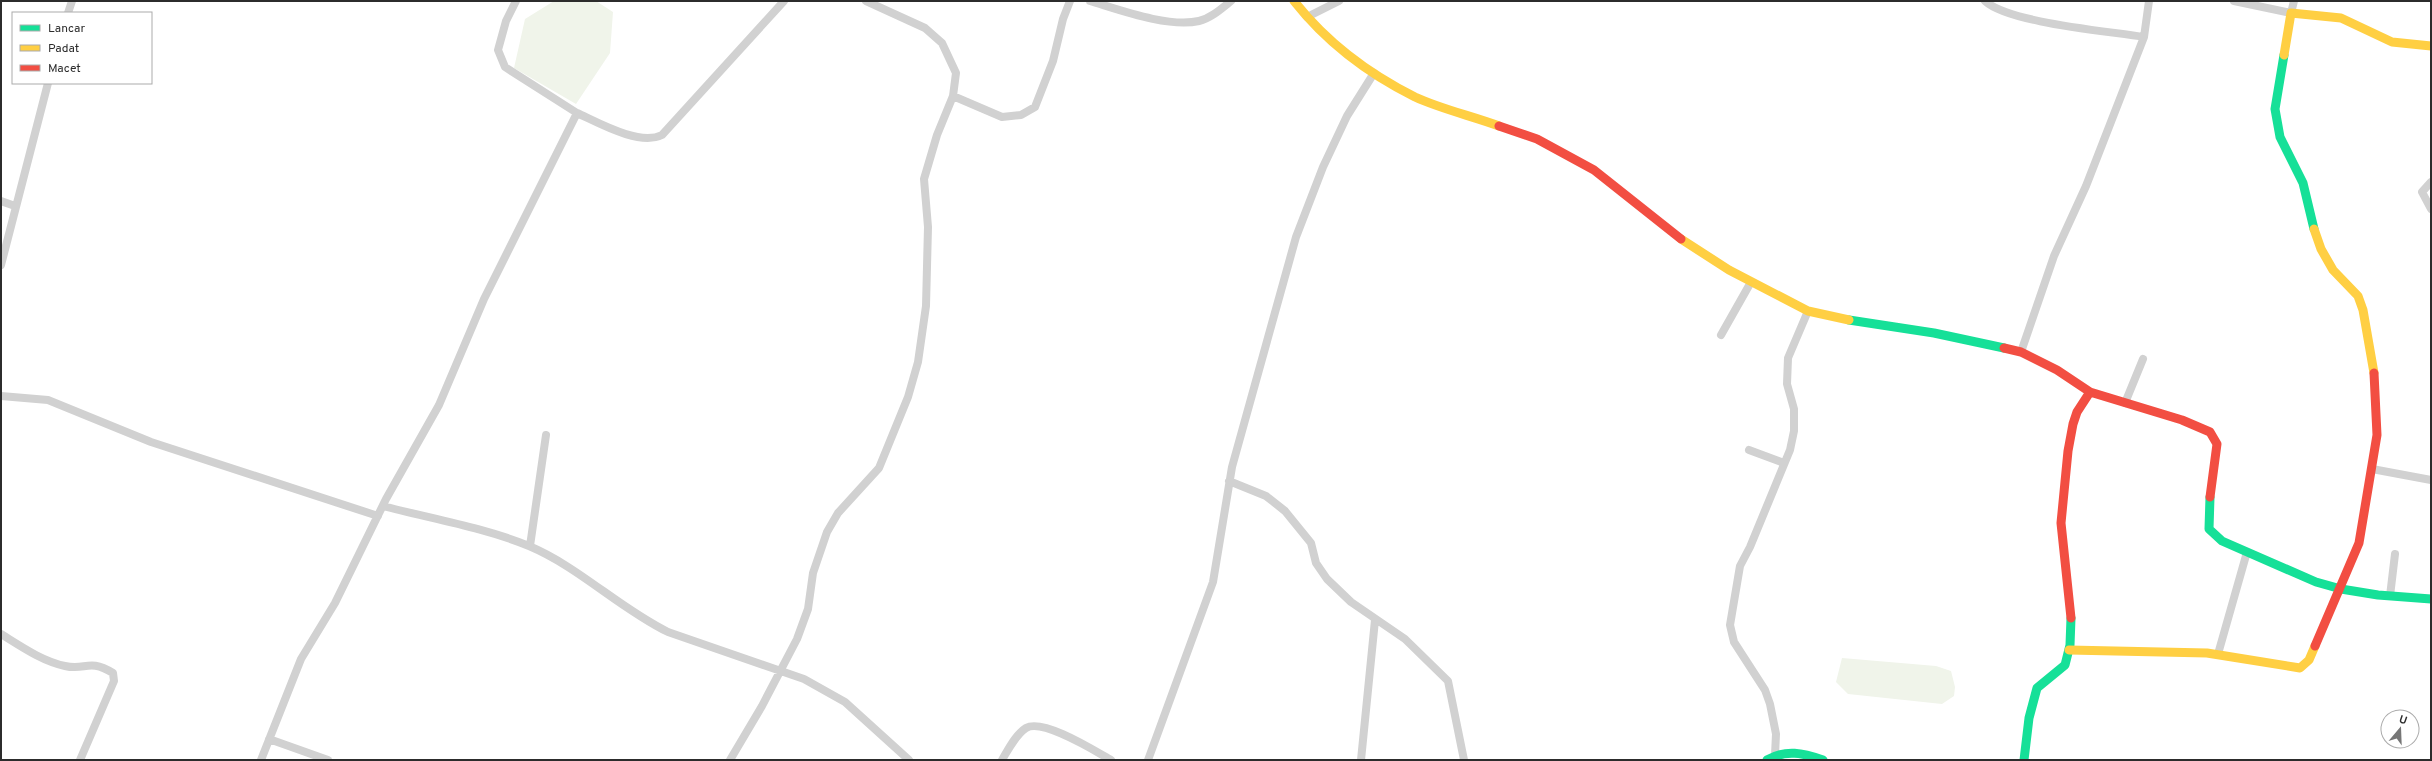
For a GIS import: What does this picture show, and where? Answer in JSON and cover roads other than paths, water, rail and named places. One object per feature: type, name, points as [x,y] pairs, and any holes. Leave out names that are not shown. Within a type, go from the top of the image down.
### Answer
[{"type":"street","points":[[68,12],[72,1]]},
{"type":"street","points":[[516,1],[506,21],[498,50],[505,66],[577,113],[620,132],[646,138],[662,135],[784,1]]},
{"type":"street","points":[[730,760],[762,706],[796,638],[808,609],[815,566],[827,532],[838,513],[879,468],[908,396],[918,362],[926,306],[928,228],[924,179],[937,135],[953,96],[956,73],[942,43],[925,28],[866,1]]},
{"type":"street","points":[[953,96],[1002,117],[1021,115],[1035,107],[1053,61],[1063,19],[1070,1]]},
{"type":"street","points":[[1090,1],[1165,20],[1183,22],[1200,21],[1213,15],[1230,1]]},
{"type":"street","points":[[1294,1],[1336,47],[1374,73],[1416,97],[1536,139],[1565,153],[1594,170],[1671,232],[1729,270],[1808,311],[1826,316],[1934,333],[2021,352],[2057,370],[2090,392],[2182,420],[2210,432],[2217,444],[2209,502],[2209,529],[2222,541],[2316,582],[2341,589],[2390,596],[2431,599]]},
{"type":"street","points":[[1307,17],[1339,1]]},
{"type":"street","points":[[1985,1],[2006,13],[2052,23],[2144,36]]},
{"type":"street","points":[[2021,352],[2054,256],[2086,186],[2144,36],[2149,1]]},
{"type":"street","points":[[2234,1],[2291,13],[2341,18],[2392,42],[2431,46]]},
{"type":"street","points":[[2069,650],[2175,650],[2218,654],[2291,668],[2300,668],[2305,665],[2341,589],[2359,543],[2377,435],[2373,364],[2363,310],[2358,296],[2333,270],[2321,249],[2310,216],[2302,183],[2280,137],[2275,109],[2294,1]]},
{"type":"street","points":[[1148,760],[1213,582],[1229,481],[1264,344],[1296,237],[1338,135],[1374,73]]},
{"type":"street","points":[[1,265],[48,84]]},
{"type":"street","points":[[261,760],[301,660],[335,603],[383,506],[439,405],[484,299],[577,113]]},
{"type":"street","points":[[2431,182],[2422,192],[2431,209]]},
{"type":"street","points":[[1,201],[15,206]]},
{"type":"street","points":[[1721,335],[1751,282]]},
{"type":"street","points":[[1775,755],[1776,734],[1770,704],[1765,690],[1734,642],[1730,625],[1740,566],[1750,547],[1784,463],[1794,431],[1794,409],[1787,384],[1788,358],[1808,311]]},
{"type":"street","points":[[2125,403],[2143,359]]},
{"type":"street","points":[[2024,760],[2032,706],[2037,688],[2044,680],[2054,676],[2065,665],[2069,650],[2071,622],[2061,523],[2062,503],[2068,451],[2073,424],[2077,412],[2090,392]]},
{"type":"street","points":[[1,396],[48,400],[151,442],[378,516]]},
{"type":"street","points":[[530,546],[546,435]]},
{"type":"street","points":[[1749,450],[1784,463]]},
{"type":"street","points":[[2372,469],[2431,480]]},
{"type":"street","points":[[1229,481],[1266,496],[1285,511],[1311,543],[1316,563],[1327,579],[1351,602],[1375,620],[1405,639],[1448,682],[1464,760]]},
{"type":"street","points":[[383,506],[530,546],[610,594],[651,624],[668,632],[804,679],[845,702],[909,760]]},
{"type":"street","points":[[2218,654],[2247,552]]},
{"type":"street","points":[[2390,596],[2395,554]]},
{"type":"street","points":[[1361,760],[1375,620]]},
{"type":"street","points":[[1,634],[50,662],[68,667],[91,664],[102,667],[113,673],[114,681],[80,760]]},
{"type":"street","points":[[1002,760],[1019,734],[1026,728],[1036,726],[1054,731],[1111,760]]},
{"type":"street","points":[[269,739],[328,760]]},
{"type":"street","points":[[1767,760],[1775,755],[1792,752],[1823,760]]}]
